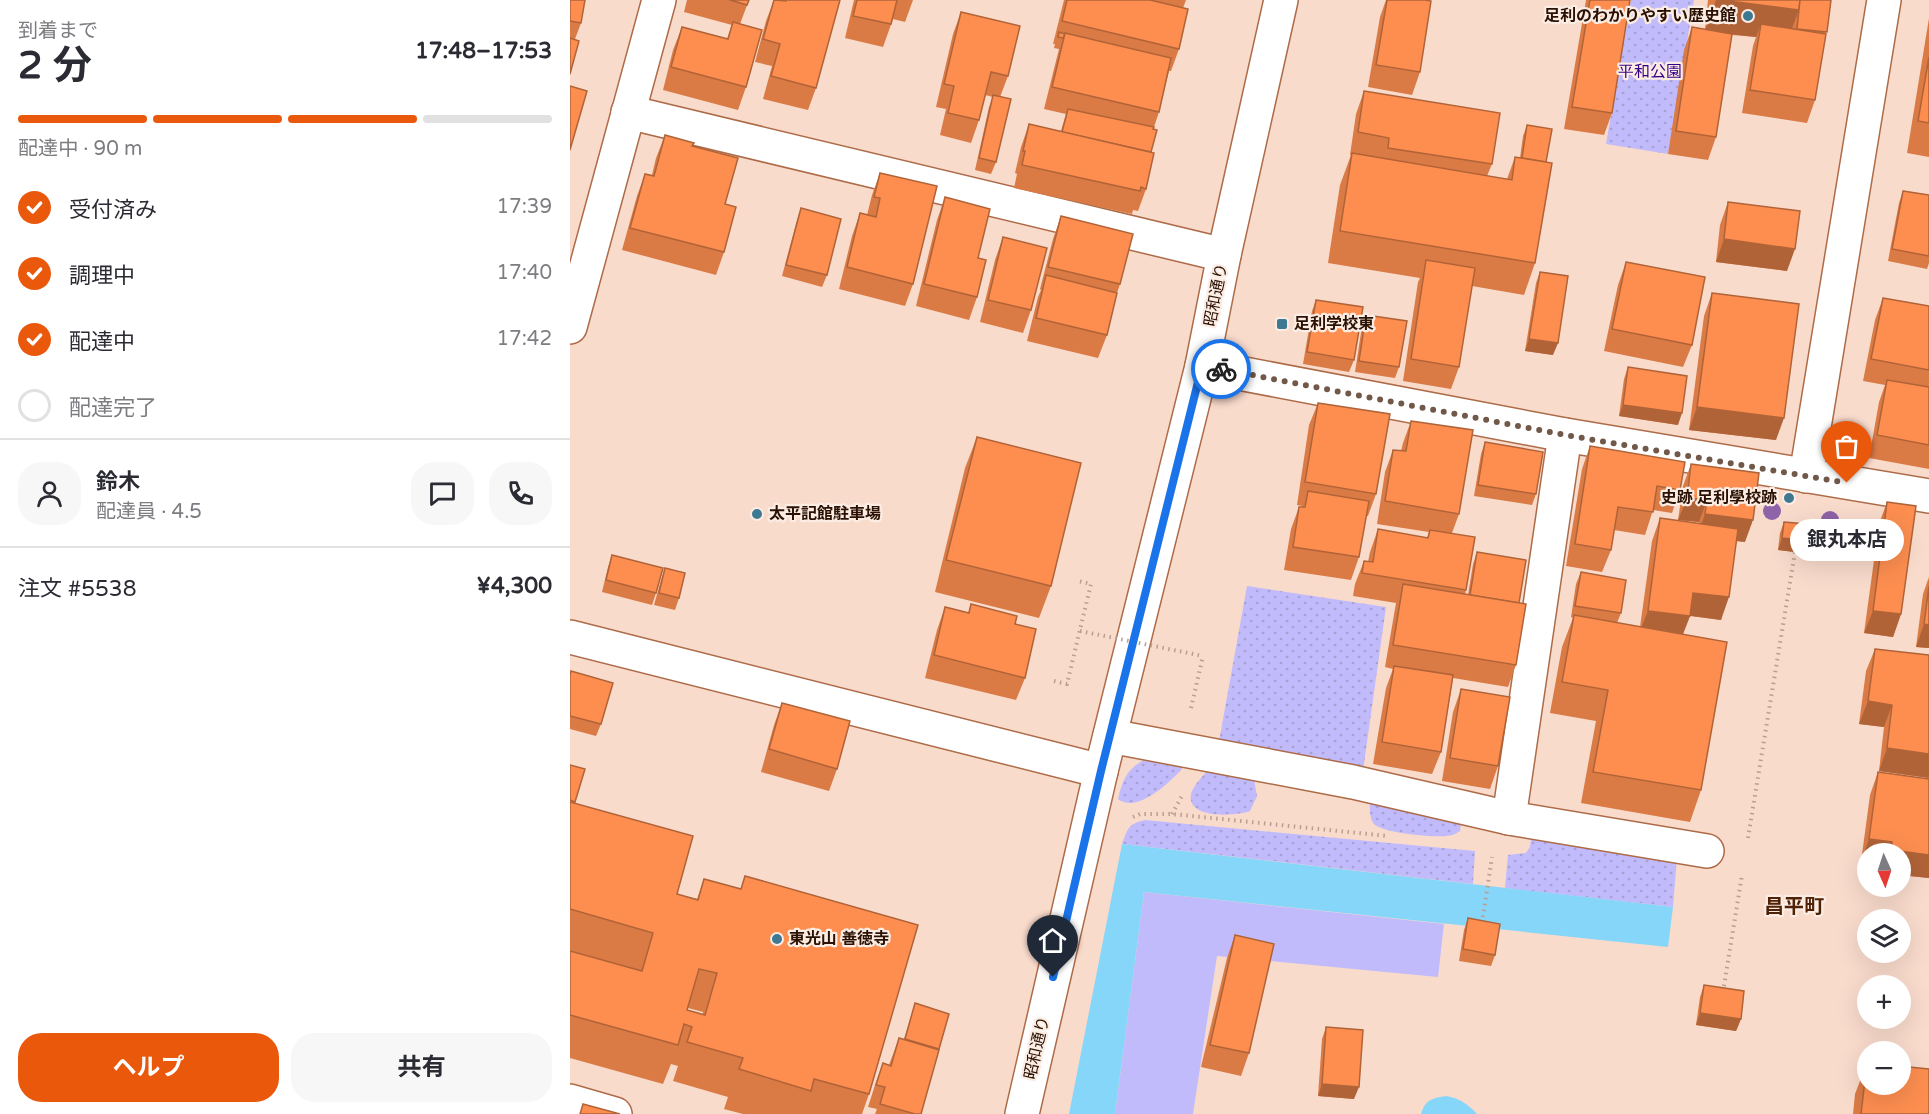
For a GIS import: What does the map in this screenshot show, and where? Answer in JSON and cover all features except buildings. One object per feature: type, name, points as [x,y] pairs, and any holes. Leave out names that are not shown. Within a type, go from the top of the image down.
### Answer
[{"type":"main road","points":[[570,327],[659,0]]},
{"type":"main road","name":"昭和通り","points":[[1022,1114],[1101,771],[1202,366],[1224,255],[1281,0]]},
{"type":"main road","points":[[1806,476],[1884,0]]},
{"type":"main road","points":[[628,112],[1224,255]]},
{"type":"main road","points":[[1202,366],[1565,435],[1929,496]]},
{"type":"main road","points":[[1509,818],[1565,435]]},
{"type":"main road","points":[[570,637],[1101,771]]},
{"type":"main road","points":[[1110,736],[1353,782],[1509,818],[1707,850]]},
{"type":"main road","points":[[570,1101],[615,1114]]},
{"type":"path","points":[[1748,843],[1795,552]]},
{"type":"path","points":[[1054,681],[1067,684],[1080,631],[1091,584],[1078,581]]},
{"type":"path","points":[[1080,631],[1203,656],[1189,715]]},
{"type":"path","points":[[1129,818],[1140,814],[1172,814],[1395,837]]},
{"type":"path","points":[[1481,931],[1492,852]]},
{"type":"path","points":[[1723,995],[1744,867]]},
{"type":"green space","name":"平和公園","points":[[1631,0],[1694,0],[1668,154],[1606,144]]},
{"type":"green space","points":[[1247,586],[1386,607],[1363,771],[1218,747]]},
{"type":"green space","points":[[1146,759],[1181,764],[1182,769],[1170,781],[1143,800],[1126,803],[1118,799],[1126,776]]},
{"type":"green space","points":[[1207,771],[1254,779],[1257,796],[1250,811],[1224,815],[1204,812],[1196,808],[1191,794]]},
{"type":"green space","points":[[1370,801],[1459,819],[1460,831],[1452,835],[1435,836],[1411,834],[1379,827],[1371,819]]},
{"type":"green space","points":[[1145,820],[1475,851],[1473,884],[1122,844],[1129,828]]},
{"type":"green space","points":[[1532,831],[1677,857],[1673,907],[1505,888],[1508,855],[1526,853],[1530,847]]},
{"type":"green space","points":[[1144,892],[1444,924],[1438,977],[1217,956],[1193,1114],[1115,1114]]},
{"type":"water","points":[[1122,844],[1673,907],[1668,947],[1144,892],[1115,1114],[1069,1114]]},
{"type":"water","points":[[1446,1096],[1463,1102],[1477,1114],[1421,1114],[1430,1100]]},
{"type":"way so far","points":[[1221,369],[1565,435],[1847,483]]},
{"type":"place","name":"足利のわかりやすい歴史館","points":[[1748,16]]},
{"type":"place","name":"足利学校東","points":[[1282,324]]},
{"type":"place","name":"銀丸本店","points":[[1847,483]]},
{"type":"place","name":"史跡 足利學校跡","points":[[1789,498]]},
{"type":"place","name":"太平記館駐車場","points":[[757,514]]},
{"type":"place","name":"東光山 善徳寺","points":[[777,939]]},
{"type":"district","name":"昌平町","points":[[1794,907]]},
{"type":"route","points":[[1053,977],[1101,771],[1202,366],[1221,369]]}]
